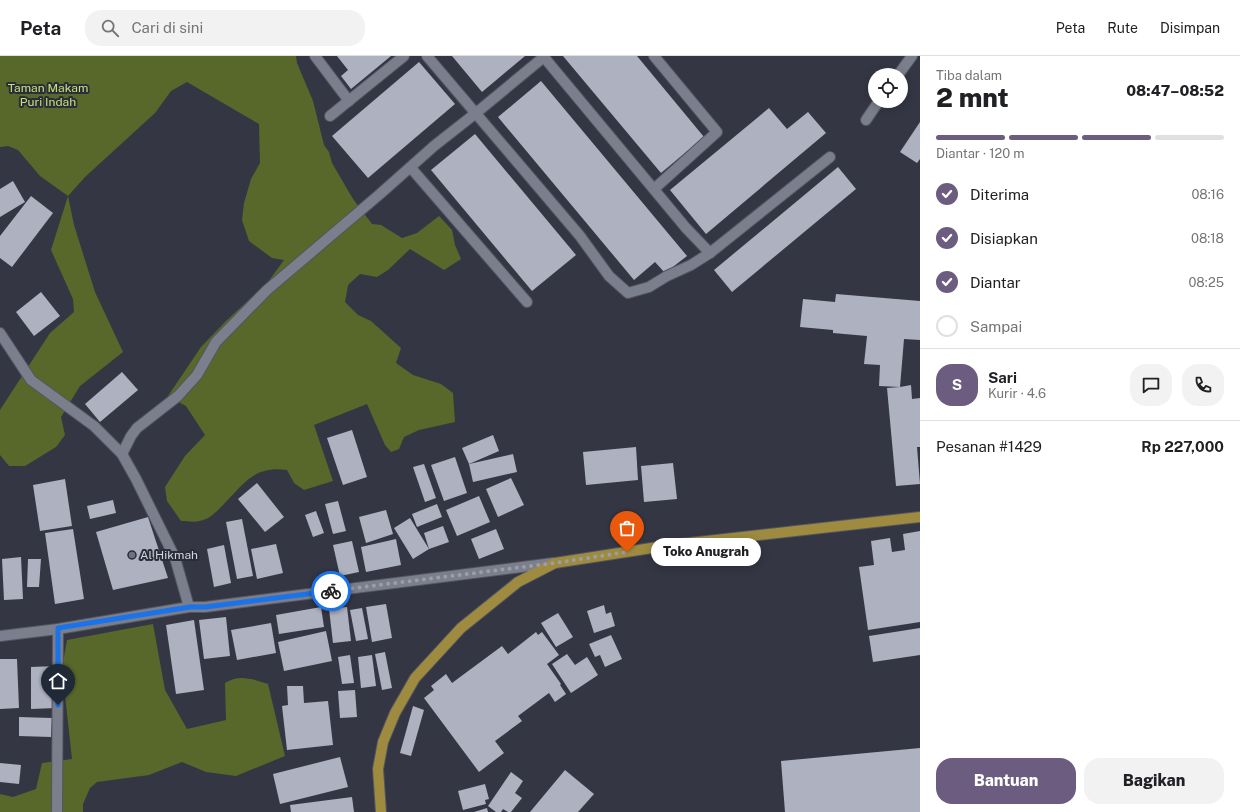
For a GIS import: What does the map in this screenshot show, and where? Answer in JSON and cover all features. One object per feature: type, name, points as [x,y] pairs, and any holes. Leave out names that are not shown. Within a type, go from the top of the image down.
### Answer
[{"type":"main road","points":[[381,812],[378,769],[383,742],[395,713],[414,678],[461,628],[518,582],[555,563],[671,545],[920,517]]},
{"type":"street","points":[[315,56],[349,101]]},
{"type":"street","points":[[330,116],[404,56]]},
{"type":"street","points":[[427,56],[580,236],[608,276],[628,293],[649,287],[667,276],[691,265],[710,253],[830,157]]},
{"type":"street","points":[[122,454],[137,428],[178,396],[197,375],[216,342],[267,290],[411,168],[434,146],[544,56],[686,228],[710,253]]},
{"type":"street","points":[[654,56],[717,132],[654,189]]},
{"type":"street","points":[[903,68],[912,56]]},
{"type":"street","points":[[866,120],[875,108]]},
{"type":"street","points":[[411,168],[527,302]]},
{"type":"street","points":[[0,333],[31,380],[94,426],[122,454],[136,479],[174,558],[190,607]]},
{"type":"street","points":[[0,636],[190,607],[221,605],[555,563]]},
{"type":"street","points":[[57,812],[58,628]]},
{"type":"green space","name":"Taman Makam Puri Indah","points":[[0,56],[296,56],[297,63],[313,101],[324,145],[329,152],[332,163],[353,199],[372,224],[381,225],[402,238],[417,233],[439,216],[452,230],[455,245],[461,259],[444,270],[410,249],[388,270],[377,277],[360,274],[348,285],[345,302],[358,315],[371,321],[401,348],[396,363],[413,375],[441,384],[453,393],[455,422],[419,430],[404,437],[399,449],[391,452],[385,445],[367,404],[314,425],[333,481],[304,490],[294,483],[287,470],[266,470],[258,473],[244,483],[209,518],[192,522],[181,521],[167,501],[165,487],[185,456],[205,435],[186,406],[168,396],[201,347],[226,321],[268,282],[284,260],[272,258],[249,241],[242,220],[244,203],[251,179],[260,163],[259,124],[187,82],[171,91],[155,113],[85,177],[68,196],[40,176],[18,150],[8,146],[0,147]]},
{"type":"green space","points":[[68,196],[74,225],[95,292],[123,352],[80,386],[61,417],[65,435],[56,447],[25,466],[9,466],[0,455],[0,410],[50,333],[74,312],[73,299],[51,250]]},
{"type":"green space","points":[[153,624],[165,690],[187,729],[226,720],[225,683],[230,680],[241,678],[256,680],[268,684],[285,756],[236,776],[206,772],[182,762],[149,775],[97,782],[90,788],[83,804],[83,812],[0,812],[0,794],[13,797],[36,789],[42,763],[72,759],[62,668],[67,640]]},
{"type":"building","points":[[337,56],[391,56],[351,89],[341,76],[348,70]]},
{"type":"building","points":[[452,56],[525,56],[482,92]]},
{"type":"building","points":[[563,56],[637,56],[704,137],[661,173]]},
{"type":"building","points":[[419,62],[455,104],[368,178],[332,136]]},
{"type":"building","points":[[541,81],[687,256],[665,273],[655,262],[634,280],[498,117]]},
{"type":"building","points":[[769,108],[787,129],[808,112],[826,133],[706,234],[670,190]]},
{"type":"building","points":[[920,122],[920,159],[917,163],[900,152]]},
{"type":"building","points":[[475,134],[576,255],[532,291],[431,170]]},
{"type":"building","points":[[838,167],[856,189],[732,292],[714,270]]},
{"type":"building","points":[[13,181],[25,202],[0,217],[0,189]]},
{"type":"building","points":[[31,196],[53,213],[12,267],[0,258],[0,236]]},
{"type":"building","points":[[41,292],[60,316],[34,336],[16,312]]},
{"type":"building","points":[[836,294],[920,301],[920,340],[904,339],[900,387],[879,386],[880,365],[864,364],[867,336],[833,333],[833,330],[800,327],[803,299],[835,302]]},
{"type":"building","points":[[122,372],[138,390],[100,422],[85,404]]},
{"type":"building","points":[[911,385],[912,399],[920,398],[920,447],[917,447],[920,484],[896,486],[887,388]]},
{"type":"building","points":[[352,430],[367,477],[343,485],[327,438]]},
{"type":"building","points":[[493,435],[499,451],[469,464],[462,448]]},
{"type":"building","points":[[636,447],[638,480],[586,485],[583,452]]},
{"type":"building","points":[[513,454],[517,472],[473,482],[469,464]]},
{"type":"building","points":[[455,457],[467,493],[444,501],[431,465]]},
{"type":"building","points":[[673,463],[677,499],[644,502],[641,466]]},
{"type":"building","points":[[424,464],[436,498],[425,502],[413,467]]},
{"type":"building","points":[[511,478],[524,505],[498,517],[486,489]]},
{"type":"building","points":[[65,479],[72,526],[40,531],[33,485]]},
{"type":"building","points":[[257,483],[284,517],[265,532],[238,499]]},
{"type":"building","points":[[479,496],[490,522],[457,536],[446,510]]},
{"type":"building","points":[[113,500],[116,513],[90,519],[87,506]]},
{"type":"building","points":[[338,501],[346,531],[333,534],[325,504]]},
{"type":"building","points":[[437,504],[442,517],[417,527],[412,514]]},
{"type":"building","points":[[386,510],[393,534],[366,543],[359,517]]},
{"type":"building","points":[[316,511],[324,533],[313,537],[305,515]]},
{"type":"building","name":"Al Hikmah","points":[[148,517],[168,578],[113,590],[96,532]]},
{"type":"building","points":[[410,518],[429,549],[413,559],[394,528]]},
{"type":"building","points":[[242,519],[253,576],[237,579],[226,522]]},
{"type":"building","points":[[443,526],[449,542],[429,549],[424,533]]},
{"type":"building","points":[[73,529],[84,599],[55,604],[45,533]]},
{"type":"building","points":[[496,529],[504,549],[479,559],[471,539]]},
{"type":"building","points":[[920,531],[920,622],[868,630],[859,567],[874,565],[871,541],[890,538],[892,552],[905,550],[903,534]]},
{"type":"building","points":[[396,539],[401,565],[366,572],[361,547]]},
{"type":"building","points":[[352,541],[359,572],[340,576],[333,545]]},
{"type":"building","points":[[276,544],[283,573],[257,579],[251,549]]},
{"type":"building","points":[[224,545],[231,583],[214,587],[207,549]]},
{"type":"building","points":[[21,557],[23,599],[4,600],[2,559]]},
{"type":"building","points":[[28,559],[41,559],[39,587],[27,587]]},
{"type":"building","points":[[386,604],[392,638],[372,642],[366,607]]},
{"type":"building","points":[[604,605],[606,614],[611,612],[615,626],[594,633],[587,611]]},
{"type":"building","points":[[321,607],[324,627],[279,634],[276,615]]},
{"type":"building","points":[[347,607],[351,641],[333,643],[329,609]]},
{"type":"building","points":[[362,608],[368,639],[356,641],[350,610]]},
{"type":"building","points":[[558,613],[573,637],[556,647],[541,623]]},
{"type":"building","points":[[226,617],[230,656],[204,659],[199,620]]},
{"type":"building","points":[[194,620],[204,690],[176,694],[166,625]]},
{"type":"building","points":[[271,623],[276,653],[237,660],[231,630]]},
{"type":"building","points":[[920,628],[920,655],[873,662],[869,636]]},
{"type":"building","points":[[326,631],[332,661],[284,671],[278,642]]},
{"type":"building","points":[[536,632],[538,635],[542,632],[559,655],[547,664],[566,694],[555,702],[549,693],[518,716],[522,721],[495,741],[504,753],[479,772],[424,698],[434,690],[431,686],[446,674],[452,683],[502,646],[508,654]]},
{"type":"building","points":[[611,635],[622,659],[605,667],[600,655],[595,657],[589,644]]},
{"type":"building","points":[[385,652],[392,688],[382,690],[375,654]]},
{"type":"building","points":[[567,654],[575,665],[587,657],[598,675],[571,693],[552,664]]},
{"type":"building","points":[[350,655],[354,683],[342,684],[338,657]]},
{"type":"building","points":[[372,655],[376,686],[361,688],[358,657]]},
{"type":"building","points":[[0,659],[17,659],[19,708],[0,709]]},
{"type":"building","points":[[56,666],[56,708],[31,709],[31,667]]},
{"type":"building","points":[[287,686],[303,686],[304,703],[328,701],[333,745],[287,750],[282,706],[288,705]]},
{"type":"building","points":[[355,690],[357,717],[340,718],[338,691]]},
{"type":"building","points":[[413,706],[424,710],[411,756],[400,753]]},
{"type":"building","points":[[19,717],[52,718],[51,737],[19,736]]},
{"type":"building","points":[[920,748],[920,812],[785,812],[781,761]]},
{"type":"building","points":[[340,757],[348,787],[280,804],[273,774]]},
{"type":"building","points":[[0,763],[21,765],[19,784],[0,782]]},
{"type":"building","points":[[565,770],[594,794],[578,812],[530,812]]},
{"type":"building","points":[[511,772],[523,781],[515,793],[522,798],[511,812],[503,809],[501,812],[496,812],[488,806]]},
{"type":"building","points":[[485,784],[489,799],[485,800],[486,804],[463,810],[458,791]]},
{"type":"building","points":[[352,797],[354,812],[291,812],[290,805]]},
{"type":"building","points":[[487,808],[488,812],[474,812]]},
{"type":"way so far","points":[[331,591],[555,563],[627,552]]},
{"type":"place","name":"Toko Anugrah","points":[[627,552]]},
{"type":"place","name":"Al Hikmah","points":[[132,555]]},
{"type":"route","points":[[58,705],[58,628],[190,607],[205,607],[331,591]]}]
